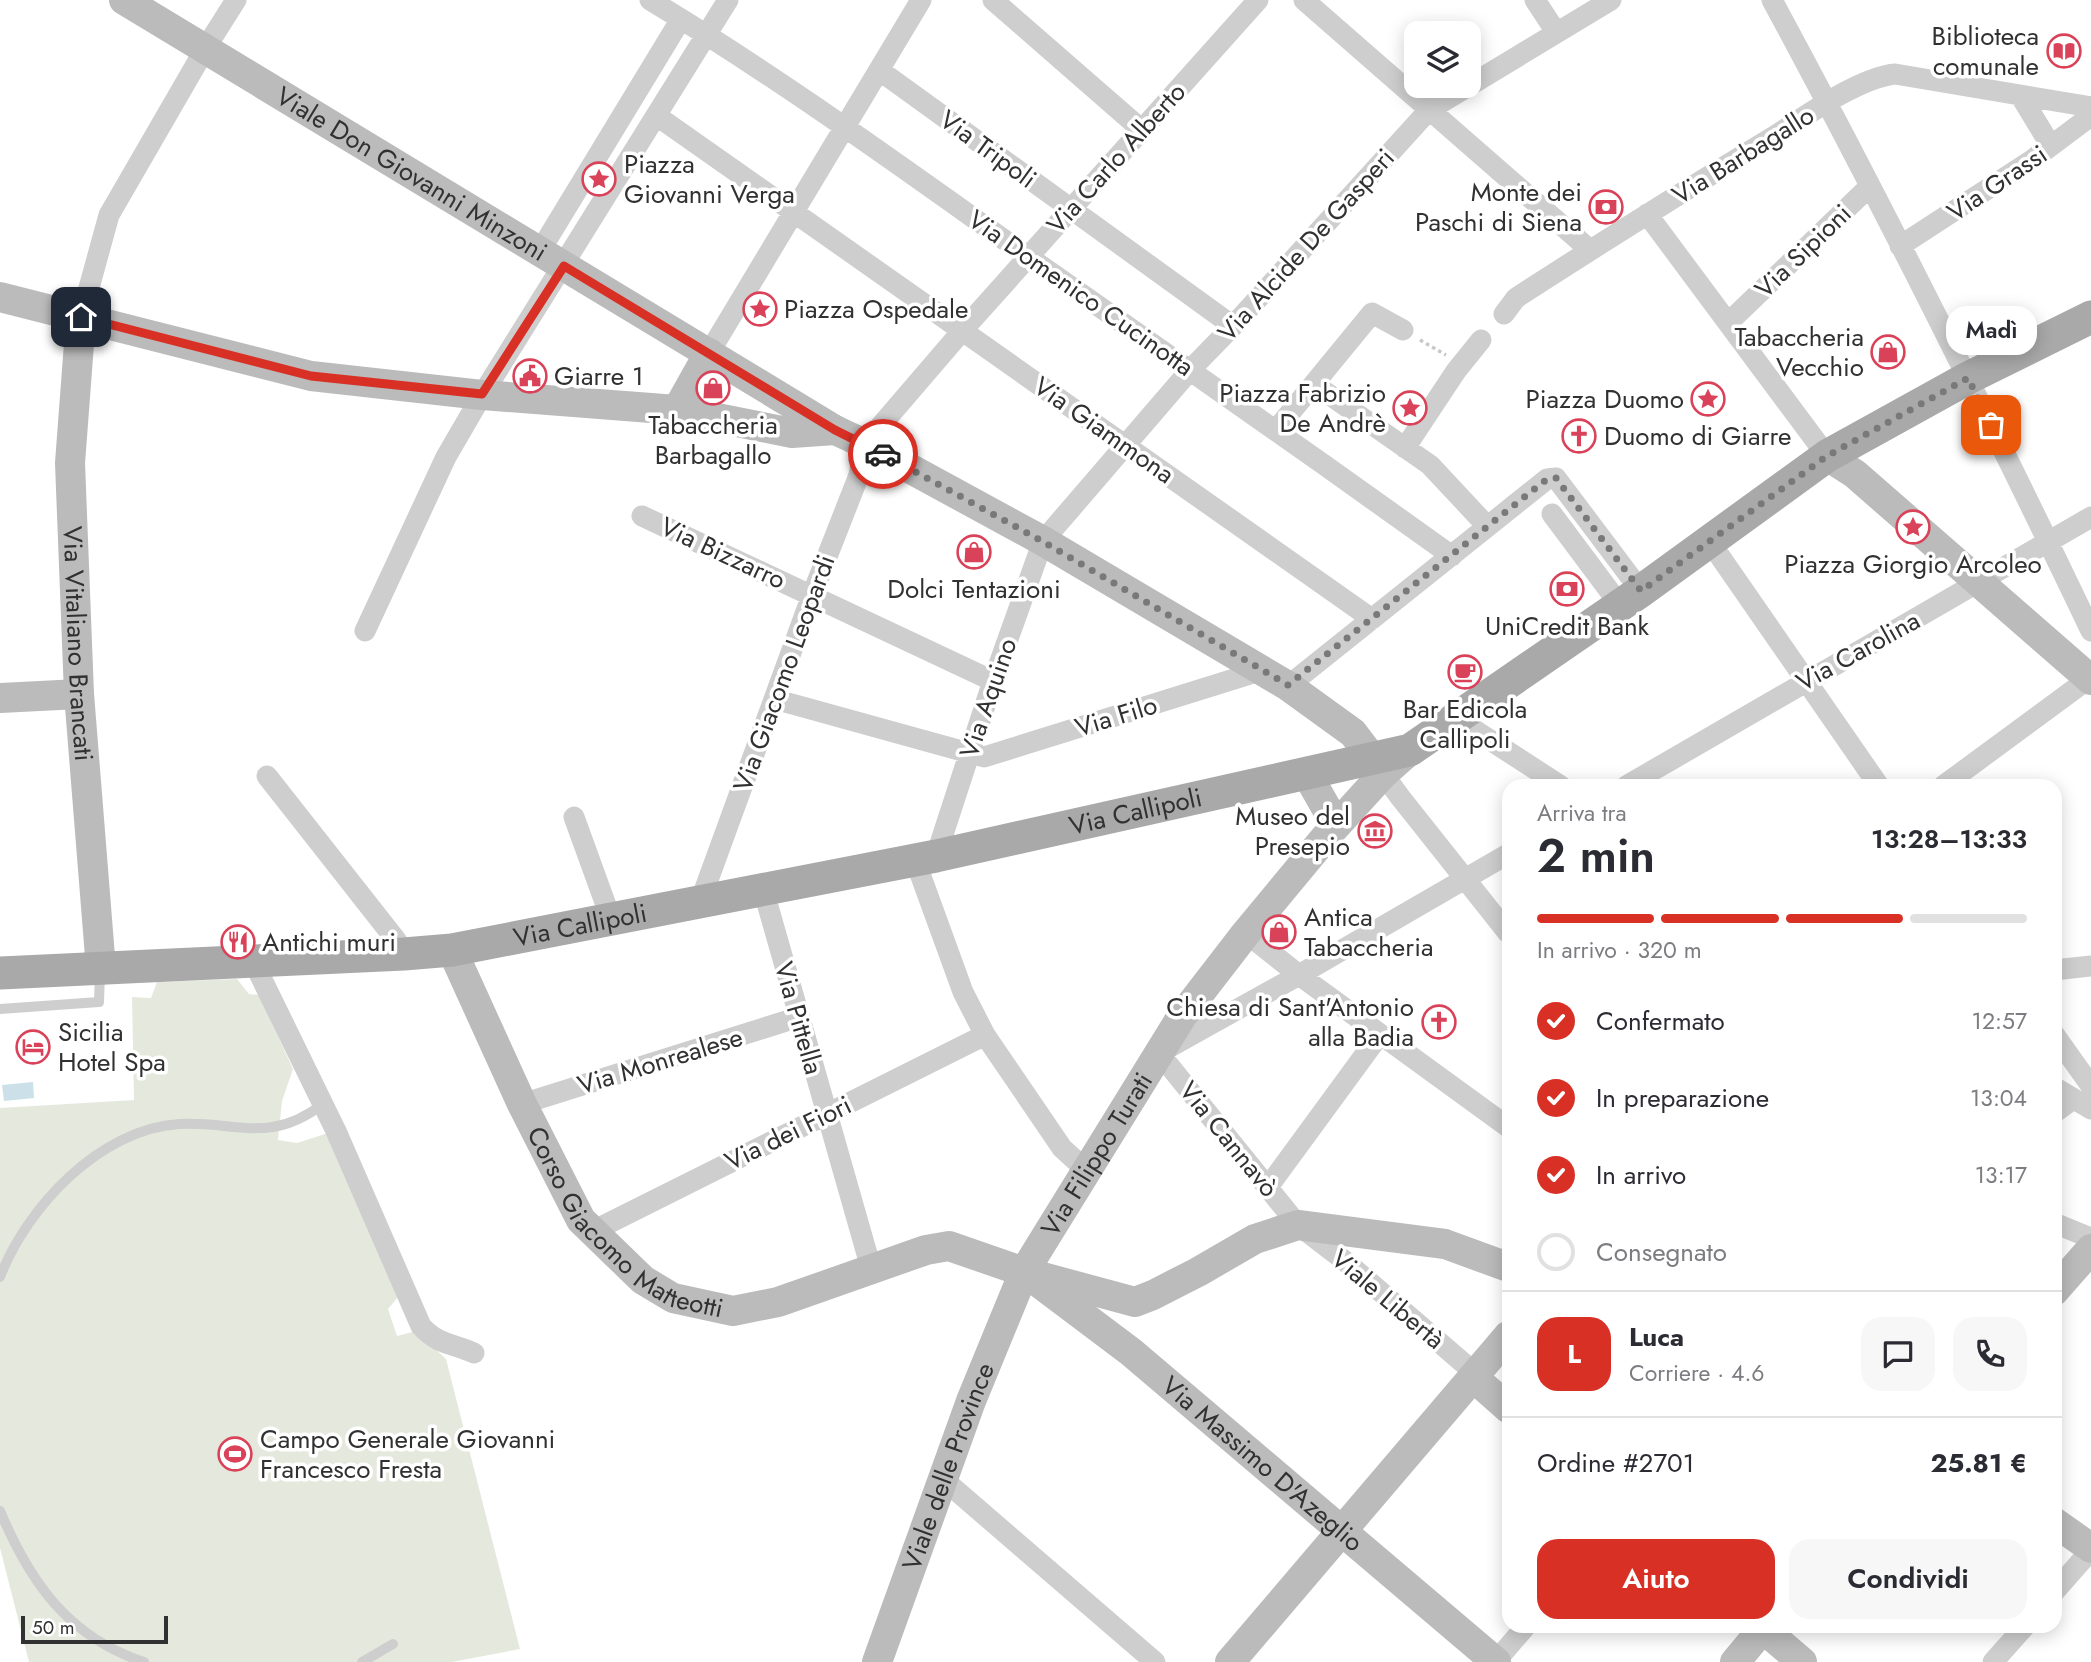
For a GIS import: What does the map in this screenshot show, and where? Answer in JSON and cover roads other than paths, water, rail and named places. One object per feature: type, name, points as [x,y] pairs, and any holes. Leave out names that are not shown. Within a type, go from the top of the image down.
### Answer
[{"type":"main road","name":"Via Callipoli","points":[[0,973],[452,950],[926,858],[1307,774],[1378,766],[1410,750],[1631,598],[1827,456],[1968,378],[2091,317]]},
{"type":"street","name":"Viale Don Giovanni Minzoni","points":[[124,0],[835,430],[1042,541],[1288,685],[1353,733],[1378,766]]},
{"type":"street","points":[[81,317],[109,215],[236,0]]},
{"type":"street","name":"Via Domenico Cucinotta","points":[[650,0],[708,34],[845,127],[1191,369],[1451,556]]},
{"type":"street","points":[[552,258],[657,116],[728,0]]},
{"type":"street","points":[[677,410],[705,351],[921,0]]},
{"type":"street","points":[[993,0],[1142,130]]},
{"type":"street","name":"Via Carlo Alberto","points":[[865,444],[962,331],[1258,0]]},
{"type":"street","points":[[1304,0],[1590,250]]},
{"type":"street","points":[[1535,0],[1556,32]]},
{"type":"street","name":"Via Alcide De Gasperi","points":[[1042,541],[1191,369],[1429,110],[1611,0]]},
{"type":"street","points":[[1772,0],[1828,103],[2049,541],[2086,608],[2091,631]]},
{"type":"street","points":[[365,631],[446,457],[681,19]]},
{"type":"street","name":"Via Tripoli","points":[[879,70],[1233,326]]},
{"type":"street","name":"Via Barbagallo","points":[[1504,314],[1516,298],[1590,250],[1828,103],[1880,76],[1895,74],[2091,107]]},
{"type":"street","points":[[2020,95],[2051,146]]},
{"type":"street","points":[[657,116],[793,212]]},
{"type":"street","name":"Via Grassi","points":[[1900,246],[2091,117]]},
{"type":"street","name":"Via Sipioni","points":[[1732,319],[1870,187]]},
{"type":"street","points":[[1652,211],[1732,319],[1827,456],[1855,474],[2090,679],[1953,779]]},
{"type":"street","name":"Via Giammona","points":[[793,212],[1372,619]]},
{"type":"street","points":[[0,297],[311,376],[482,394],[677,410],[792,433],[835,430]]},
{"type":"street","points":[[1276,430],[1372,313],[1403,330]]},
{"type":"street","name":"Via Vitaliano Brancati","points":[[81,317],[70,463],[79,694],[101,969]]},
{"type":"street","points":[[1405,448],[1461,365],[1481,341]]},
{"type":"street","points":[[1314,384],[1430,465],[1487,526]]},
{"type":"street","name":"Via Giacomo Leopardi","points":[[700,902],[812,595],[859,475],[865,444]]},
{"type":"street","points":[[1288,685],[1547,479],[1556,478],[1631,598]]},
{"type":"street","points":[[1552,513],[1631,598]]},
{"type":"street","name":"Via Bizzarro","points":[[642,516],[993,681]]},
{"type":"street","name":"Via Carolina","points":[[1638,779],[2091,517]]},
{"type":"street","name":"Via Aquino","points":[[926,858],[969,752],[1042,541]]},
{"type":"street","points":[[1710,542],[1875,779]]},
{"type":"street","name":"Via Filo","points":[[774,699],[984,757],[1263,670]]},
{"type":"street","points":[[0,698],[79,694]]},
{"type":"street","points":[[1456,718],[1550,779]]},
{"type":"street","points":[[1378,766],[1502,925]]},
{"type":"street","name":"Via Filippo Turati","points":[[1024,1272],[1182,1016],[1246,933],[1330,832],[1378,766]]},
{"type":"street","points":[[1307,774],[1330,832]]},
{"type":"street","points":[[267,776],[396,940],[404,954]]},
{"type":"street","points":[[574,817],[611,919]]},
{"type":"street","points":[[1159,1053],[1502,857]]},
{"type":"street","points":[[926,858],[962,992],[985,1035],[1062,1148],[1087,1171]]},
{"type":"street","name":"Via Pittella","points":[[763,889],[871,1268]]},
{"type":"street","points":[[1246,933],[1380,1034],[1502,1114]]},
{"type":"street","name":"Corso Giacomo Matteotti","points":[[452,950],[522,1104],[581,1220],[643,1280],[673,1297],[733,1311],[778,1302],[871,1268],[926,1250],[949,1246],[1024,1272],[1135,1302]]},
{"type":"street","points":[[253,961],[323,1104],[421,1326],[432,1338],[445,1345],[474,1353]]},
{"type":"street","points":[[2062,969],[2091,966]]},
{"type":"street","name":"Via Monrealese","points":[[522,1104],[799,1017]]},
{"type":"street","points":[[1268,1187],[1380,1034]]},
{"type":"street","name":"Via dei Fiori","points":[[591,1231],[985,1035]]},
{"type":"street","points":[[2062,1045],[2091,1086]]},
{"type":"street","name":"Via Cannavò","points":[[1159,1053],[1298,1225]]},
{"type":"street","points":[[2062,1092],[2082,1104]]},
{"type":"street","points":[[2062,1110],[2082,1104]]},
{"type":"street","points":[[1131,1352],[1118,1338],[1114,1318],[1135,1302],[1187,1278],[1255,1239],[1298,1225],[1445,1244],[1502,1265]]},
{"type":"street","name":"Viale Libertà","points":[[1298,1225],[1345,1261],[1502,1402]]},
{"type":"street","points":[[2062,1226],[2091,1238]]},
{"type":"street","points":[[1345,1261],[1369,1233]]},
{"type":"street","points":[[2062,1282],[2091,1250]]},
{"type":"street","name":"Via Massimo D'Azeglio","points":[[1024,1272],[1131,1352],[1495,1662]]},
{"type":"street","name":"Viale delle Province","points":[[877,1662],[971,1401],[1024,1272]]},
{"type":"street","points":[[1230,1662],[1502,1343]]},
{"type":"street","points":[[944,1480],[1155,1662]]},
{"type":"street","points":[[2062,1527],[2091,1549],[2062,1583]]},
{"type":"street","points":[[1495,1662],[1520,1633]]},
{"type":"street","points":[[1735,1662],[1758,1633]]},
{"type":"street","points":[[1770,1633],[1802,1662]]},
{"type":"street","points":[[1993,1662],[2019,1633]]},
{"type":"lane","points":[[0,1009],[99,1002],[101,969]]},
{"type":"lane","points":[[0,1277],[10,1251],[48,1198],[82,1167],[122,1140],[153,1127],[179,1124],[253,1130],[279,1127],[305,1118],[323,1104]]},
{"type":"lane","points":[[0,1511],[23,1559],[48,1596],[72,1624],[96,1641],[144,1662]]},
{"type":"lane","points":[[362,1662],[393,1644]]},
{"type":"water","points":[[33,1082],[34,1098],[4,1101],[2,1085]]},
{"type":"place","name":"Biblioteca comunale","points":[[2064,51]]},
{"type":"place","name":"Piazza Giovanni Verga","points":[[599,179]]},
{"type":"place","name":"Monte dei Paschi di Siena","points":[[1606,207]]},
{"type":"place","name":"Piazza Ospedale","points":[[760,309]]},
{"type":"place","name":"Tabaccheria Vecchio","points":[[1888,352]]},
{"type":"place","name":"Giarre 1","points":[[530,376]]},
{"type":"place","name":"Tabaccheria Barbagallo","points":[[713,388]]},
{"type":"place","name":"Piazza Duomo","points":[[1708,399]]},
{"type":"place","name":"Piazza Fabrizio De Andrè","points":[[1410,408]]},
{"type":"place","name":"Madì","points":[[1991,425]]},
{"type":"place","name":"Duomo di Giarre","points":[[1579,436]]},
{"type":"place","name":"Piazza Giorgio Arcoleo","points":[[1913,527]]},
{"type":"place","name":"Dolci Tentazioni","points":[[974,552]]},
{"type":"place","name":"UniCredit Bank","points":[[1567,589]]},
{"type":"place","name":"Bar Edicola Callipoli","points":[[1465,672]]},
{"type":"place","name":"Museo del Presepio","points":[[1375,831]]},
{"type":"place","name":"Antica Tabaccheria","points":[[1279,932]]},
{"type":"place","name":"Antichi muri","points":[[238,942]]},
{"type":"place","name":"Chiesa di Sant'Antonio alla Badia","points":[[1439,1022]]},
{"type":"place","name":"Sicilia Hotel Spa","points":[[33,1047]]},
{"type":"place","name":"Campo Generale Giovanni Francesco Fresta","points":[[235,1454]]}]
